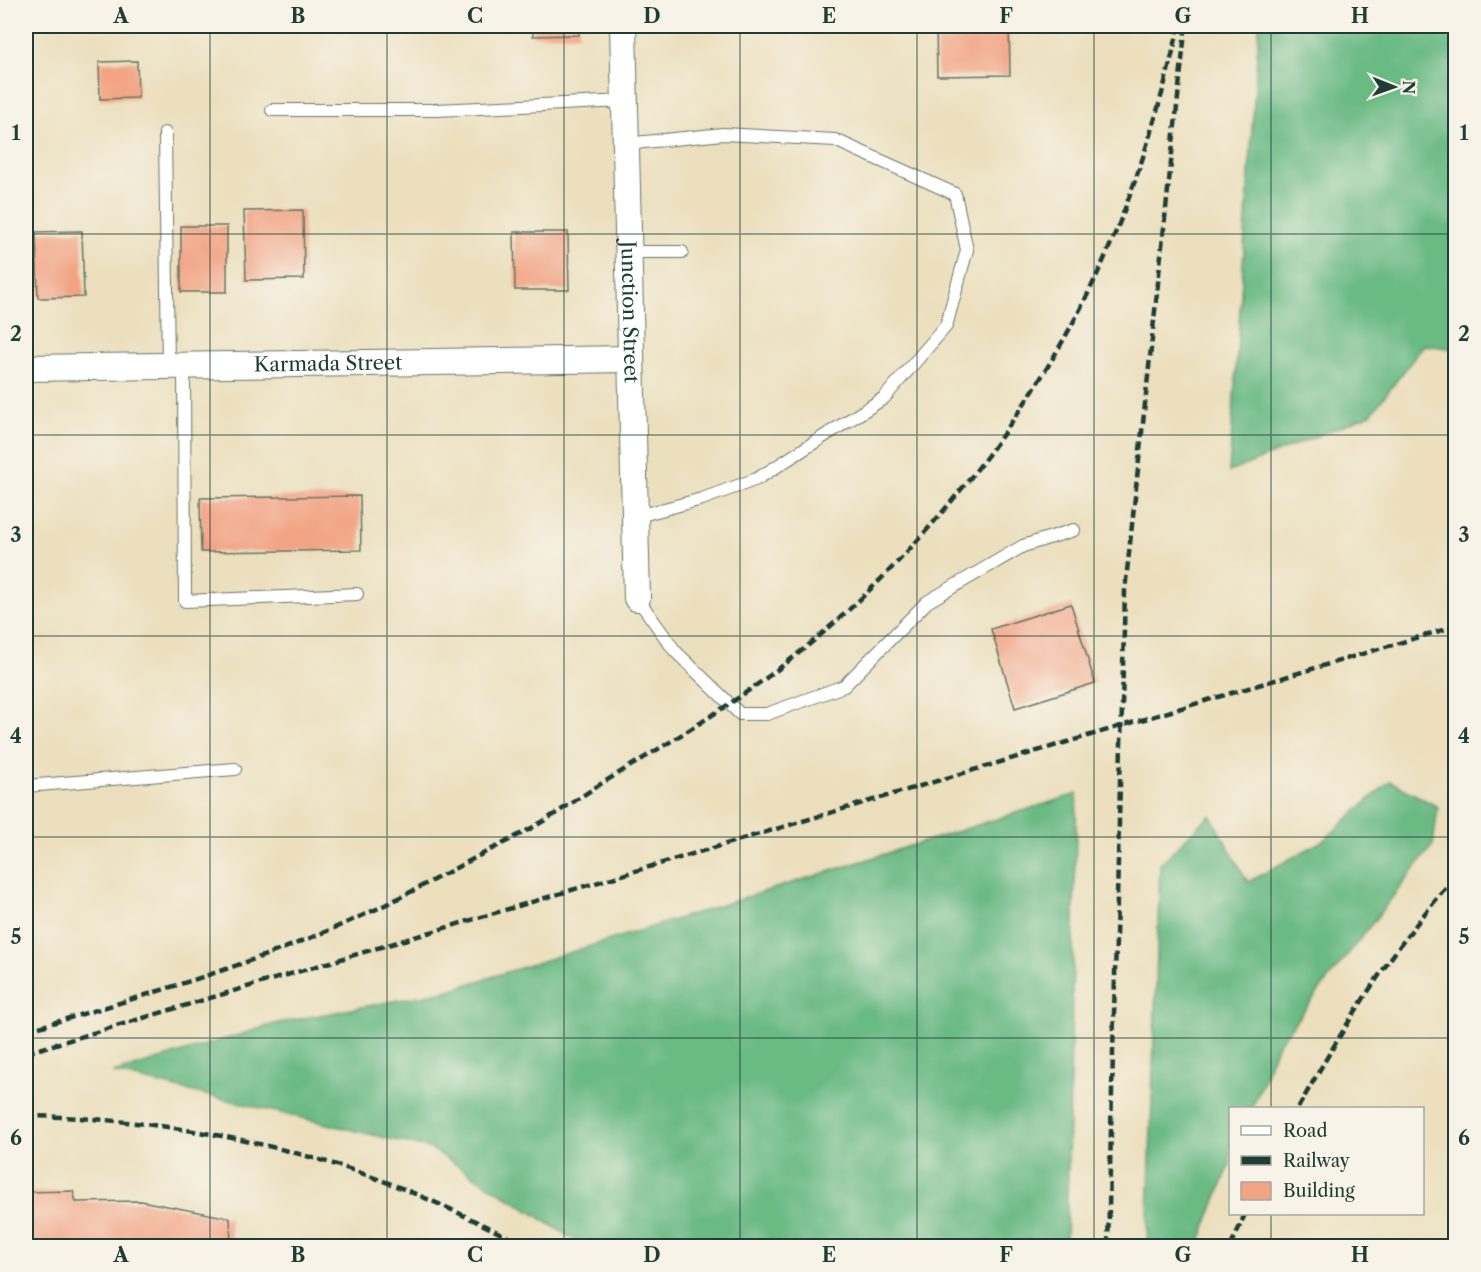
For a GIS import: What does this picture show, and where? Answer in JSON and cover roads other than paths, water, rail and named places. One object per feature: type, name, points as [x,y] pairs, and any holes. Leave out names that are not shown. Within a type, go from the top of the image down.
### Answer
[{"type":"street","name":"Junction Street","points":[[622,26],[637,598]]},
{"type":"street","name":"Karmada Street","points":[[26,368],[629,359]]},
{"type":"lane","points":[[272,110],[437,110],[624,101]]},
{"type":"lane","points":[[165,133],[185,601],[357,594]]},
{"type":"lane","points":[[625,144],[723,134],[835,140],[955,194],[967,250],[946,326],[885,398],[757,479],[702,499],[634,517]]},
{"type":"lane","points":[[627,252],[682,252]]},
{"type":"lane","points":[[637,598],[675,651],[740,714],[767,714],[844,686],[927,602],[1023,546],[1074,530]]},
{"type":"lane","points":[[26,786],[235,769]]},
{"type":"railway","points":[[26,1031],[269,954],[309,939],[395,900],[521,834],[690,730],[746,693],[825,631],[865,595],[942,513],[978,469],[1043,375],[1071,327],[1109,249],[1154,123],[1179,26]]},
{"type":"railway","points":[[1108,1246],[1125,590],[1185,32]]},
{"type":"railway","points":[[26,1053],[1456,626]]},
{"type":"railway","points":[[1299,1107],[1370,988],[1411,931],[1456,877]]},
{"type":"railway","points":[[26,1116],[125,1122],[175,1128],[275,1148],[324,1161],[418,1195],[525,1246]]},
{"type":"railway","points":[[1231,1246],[1245,1215]]}]
